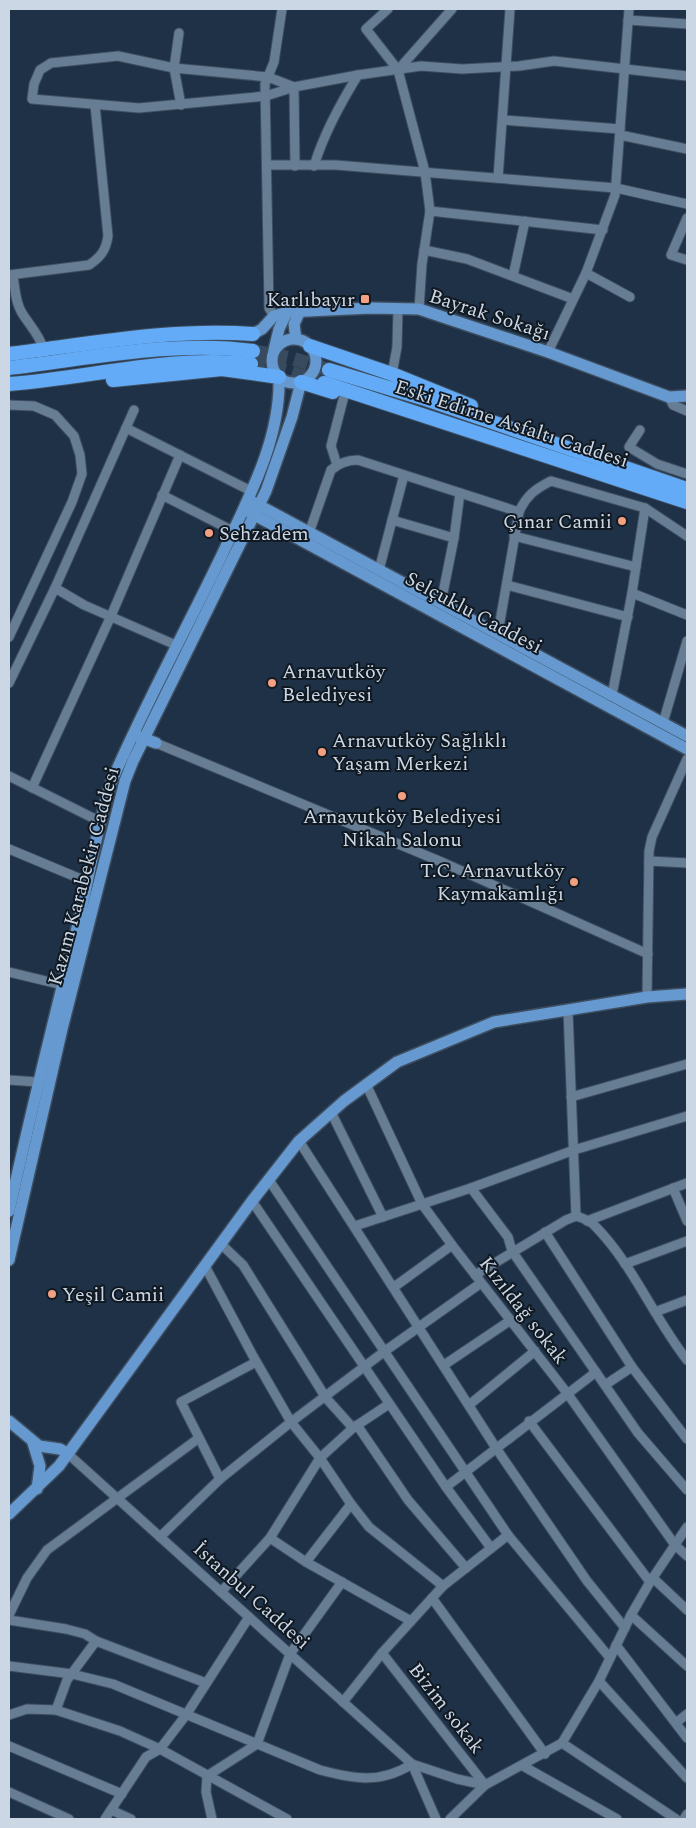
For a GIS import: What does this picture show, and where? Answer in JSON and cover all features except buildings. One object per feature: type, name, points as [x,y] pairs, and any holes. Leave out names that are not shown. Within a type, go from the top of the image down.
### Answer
[{"type":"highway","points":[[9,354],[151,336],[208,333],[253,334]]},
{"type":"highway","points":[[310,346],[392,374],[511,422],[546,441]]},
{"type":"highway","points":[[9,368],[185,347],[219,347],[252,357],[193,361],[10,384]]},
{"type":"highway","points":[[47,380],[94,382],[222,369],[279,377]]},
{"type":"highway","name":"Eski Edirne Asfaltı Caddesi","points":[[327,376],[546,441],[687,487],[523,448],[327,376]]},
{"type":"highway","points":[[301,382],[484,442],[523,448]]},
{"type":"main road","name":"Bayrak Sokağı","points":[[274,316],[300,311],[419,309],[548,352],[669,397],[687,396]]},
{"type":"main road","points":[[253,334],[286,339],[310,346],[316,357],[316,363],[312,374],[301,382],[290,382],[279,377],[272,364],[274,350],[286,339],[300,311]]},
{"type":"main road","points":[[286,339],[287,312]]},
{"type":"main road","points":[[253,334],[262,329],[274,316]]},
{"type":"main road","name":"Kazım Karabekir Caddesi","points":[[9,1260],[62,1029],[119,800],[142,734],[178,646],[247,499],[274,426],[280,398],[279,377]]},
{"type":"main road","name":"Kazım Karabekir Caddesi","points":[[9,1211],[13,1176],[88,882],[99,821],[111,783],[142,734],[257,510],[275,470],[301,382]]},
{"type":"main road","name":"Selçuklu Caddesi","points":[[247,499],[257,510],[610,701],[663,723],[687,736]]},
{"type":"main road","name":"Selçuklu Caddesi","points":[[257,510],[309,533],[441,603],[456,617],[498,634],[687,749]]},
{"type":"main road","points":[[142,734],[156,743]]},
{"type":"main road","points":[[9,1514],[59,1466],[252,1201],[299,1140],[366,1084],[397,1062],[494,1022],[647,997],[687,994]]},
{"type":"main road","points":[[9,1421],[33,1443],[67,1453]]},
{"type":"main road","points":[[33,1443],[40,1466],[37,1489]]},
{"type":"street","points":[[274,316],[269,308],[266,96],[268,77],[274,62],[282,9]]},
{"type":"street","points":[[388,9],[366,29],[398,70],[425,172],[430,211],[424,250],[419,309]]},
{"type":"street","points":[[398,70],[452,9]]},
{"type":"street","points":[[498,178],[503,120],[504,66],[510,9]]},
{"type":"street","points":[[548,352],[586,273],[603,230],[616,188],[623,70],[629,9]]},
{"type":"street","points":[[628,20],[687,24]]},
{"type":"street","points":[[179,33],[174,68],[181,105]]},
{"type":"street","points":[[294,87],[268,77],[174,68],[118,56],[51,63],[40,70],[34,84],[32,98],[140,108],[266,96],[294,87],[421,66],[462,68],[554,61],[687,76]]},
{"type":"street","points":[[314,166],[321,142],[358,75]]},
{"type":"street","points":[[294,87],[295,166]]},
{"type":"street","points":[[44,350],[36,331],[21,312],[16,300],[11,275],[89,264],[98,259],[106,248],[108,236],[96,104]]},
{"type":"street","points":[[503,120],[620,132],[687,149]]},
{"type":"street","points":[[267,166],[336,165],[616,188],[687,204]]},
{"type":"street","points":[[430,211],[603,230]]},
{"type":"street","points":[[687,218],[672,255],[687,260]]},
{"type":"street","points":[[513,276],[525,221]]},
{"type":"street","points":[[424,250],[467,259],[574,299]]},
{"type":"street","points":[[586,273],[630,297]]},
{"type":"street","points":[[392,374],[397,347],[398,309]]},
{"type":"street","points":[[337,465],[331,446],[344,396]]},
{"type":"street","points":[[669,397],[673,405],[687,412]]},
{"type":"street","points":[[9,405],[34,406],[55,415],[74,436],[80,455],[82,474],[72,502],[9,637]]},
{"type":"street","points":[[9,683],[134,410]]},
{"type":"street","points":[[126,428],[180,455],[247,499]]},
{"type":"street","name":"Eski Edirne Asfaltı Caddesi","points":[[640,430],[628,447],[657,464],[687,487]]},
{"type":"street","points":[[32,788],[111,616],[180,455]]},
{"type":"street","points":[[309,533],[331,470],[337,465],[358,460],[519,512]]},
{"type":"street","points":[[379,570],[404,475]]},
{"type":"street","points":[[498,634],[519,512],[525,498],[537,488],[551,481],[645,508],[687,536]]},
{"type":"street","points":[[441,603],[454,538],[460,493]]},
{"type":"street","points":[[162,495],[233,531]]},
{"type":"street","points":[[610,701],[628,617],[645,508]]},
{"type":"street","points":[[392,520],[454,538]]},
{"type":"street","points":[[514,536],[636,568]]},
{"type":"street","points":[[507,585],[628,617]]},
{"type":"street","points":[[54,588],[84,605],[178,646]]},
{"type":"street","points":[[632,593],[687,615]]},
{"type":"street","points":[[663,723],[683,669],[687,641]]},
{"type":"street","points":[[156,743],[444,864],[648,954]]},
{"type":"street","points":[[647,997],[649,861],[652,837],[687,759]]},
{"type":"street","points":[[9,776],[99,821]]},
{"type":"street","points":[[9,849],[88,882]]},
{"type":"street","points":[[649,861],[687,863]]},
{"type":"street","points":[[9,973],[63,985]]},
{"type":"street","points":[[568,1011],[576,1216]]},
{"type":"street","points":[[572,1097],[687,1064]]},
{"type":"street","points":[[9,1080],[38,1082]]},
{"type":"street","name":"Kızıldağ sokak","points":[[366,1084],[422,1204],[567,1393],[675,1545],[687,1556]]},
{"type":"street","points":[[331,1112],[383,1217]]},
{"type":"street","points":[[355,1226],[472,1188],[574,1150],[687,1116]]},
{"type":"street","points":[[299,1140],[496,1448],[587,1581],[624,1628]]},
{"type":"street","points":[[268,1180],[466,1471],[508,1536],[610,1658]]},
{"type":"street","points":[[587,1221],[687,1183]]},
{"type":"street","points":[[472,1188],[508,1237],[512,1251],[638,1433],[687,1490]]},
{"type":"street","points":[[673,1188],[687,1221]]},
{"type":"street","points":[[252,1201],[446,1487],[491,1548]]},
{"type":"street","points":[[576,1216],[596,1226],[625,1264],[655,1312],[686,1355]]},
{"type":"street","points":[[475,1275],[512,1251],[576,1216]]},
{"type":"street","points":[[545,1232],[632,1368],[687,1439]]},
{"type":"street","points":[[625,1264],[687,1241]]},
{"type":"street","points":[[221,1244],[243,1265],[326,1398],[355,1427],[408,1500],[466,1568]]},
{"type":"street","points":[[394,1286],[452,1245]]},
{"type":"street","points":[[205,1266],[256,1362],[291,1422],[320,1458],[351,1504],[369,1527],[442,1586]]},
{"type":"street","points":[[160,1537],[220,1479],[291,1422],[366,1368],[385,1351],[419,1326],[481,1283]]},
{"type":"street","points":[[655,1312],[687,1300]]},
{"type":"street","points":[[444,1365],[511,1320]]},
{"type":"street","points":[[469,1405],[535,1351]]},
{"type":"street","points":[[220,1479],[181,1402],[256,1362]]},
{"type":"street","points":[[605,1385],[632,1368]]},
{"type":"street","points":[[446,1487],[529,1421],[596,1372]]},
{"type":"street","points":[[221,1592],[270,1538],[320,1458],[355,1427],[389,1404]]},
{"type":"street","points":[[529,1421],[651,1580],[687,1610]]},
{"type":"street","points":[[9,1615],[27,1578],[46,1550],[199,1438]]},
{"type":"street","name":"İstanbul Caddesi","points":[[67,1453],[412,1764]]},
{"type":"street","points":[[306,1562],[351,1504]]},
{"type":"street","points":[[450,1819],[486,1785],[562,1744],[599,1681],[624,1628],[651,1580],[687,1527]]},
{"type":"street","points":[[342,1702],[382,1653],[442,1586],[508,1536]]},
{"type":"street","points":[[270,1538],[306,1562],[411,1621]]},
{"type":"street","points":[[207,1776],[257,1744],[290,1654],[342,1582]]},
{"type":"street","points":[[432,1598],[545,1754]]},
{"type":"street","points":[[631,1615],[687,1666]]},
{"type":"street","points":[[105,1819],[146,1757],[160,1749],[186,1715],[249,1618]]},
{"type":"street","points":[[9,1620],[85,1634],[96,1641],[206,1683]]},
{"type":"street","points":[[56,1710],[68,1680],[96,1641]]},
{"type":"street","points":[[616,1645],[677,1722],[687,1738]]},
{"type":"street","name":"Bizim sokak","points":[[382,1653],[486,1785]]},
{"type":"street","points":[[9,1666],[72,1674],[113,1684],[320,1770],[351,1778],[377,1778],[398,1773],[412,1764]]},
{"type":"street","points":[[599,1681],[687,1778]]},
{"type":"street","points":[[9,1715],[27,1709],[56,1710],[120,1731],[160,1749],[287,1819]]},
{"type":"street","points":[[677,1722],[687,1714]]},
{"type":"street","points":[[562,1744],[676,1819]]},
{"type":"street","points":[[9,1746],[122,1794]]},
{"type":"street","points":[[412,1764],[457,1779],[486,1785]]},
{"type":"street","points":[[412,1764],[436,1819]]},
{"type":"street","points":[[523,1766],[617,1819]]},
{"type":"street","points":[[207,1776],[206,1792],[212,1819]]},
{"type":"street","points":[[9,1792],[51,1816],[69,1819]]},
{"type":"street","points":[[111,1810],[131,1819]]},
{"type":"street","points":[[684,1819],[687,1814]]},
{"type":"tunnel","points":[[253,351],[294,359],[329,370]]},
{"type":"tunnel","points":[[251,364],[268,366],[318,381]]},
{"type":"place","name":"Karlıbayır","points":[[365,299]]},
{"type":"place","name":"Çınar Camii","points":[[622,521]]},
{"type":"place","name":"Sehzadem","points":[[209,533]]},
{"type":"place","name":"Arnavutköy Belediyesi","points":[[272,683]]},
{"type":"place","name":"Arnavutköy Sağlıklı Yaşam Merkezi","points":[[322,752]]},
{"type":"place","name":"Arnavutköy Belediyesi Nikah Salonu","points":[[402,796]]},
{"type":"place","name":"T.C. Arnavutköy Kaymakamlığı","points":[[574,882]]},
{"type":"place","name":"Yeşil Camii","points":[[52,1294]]}]
